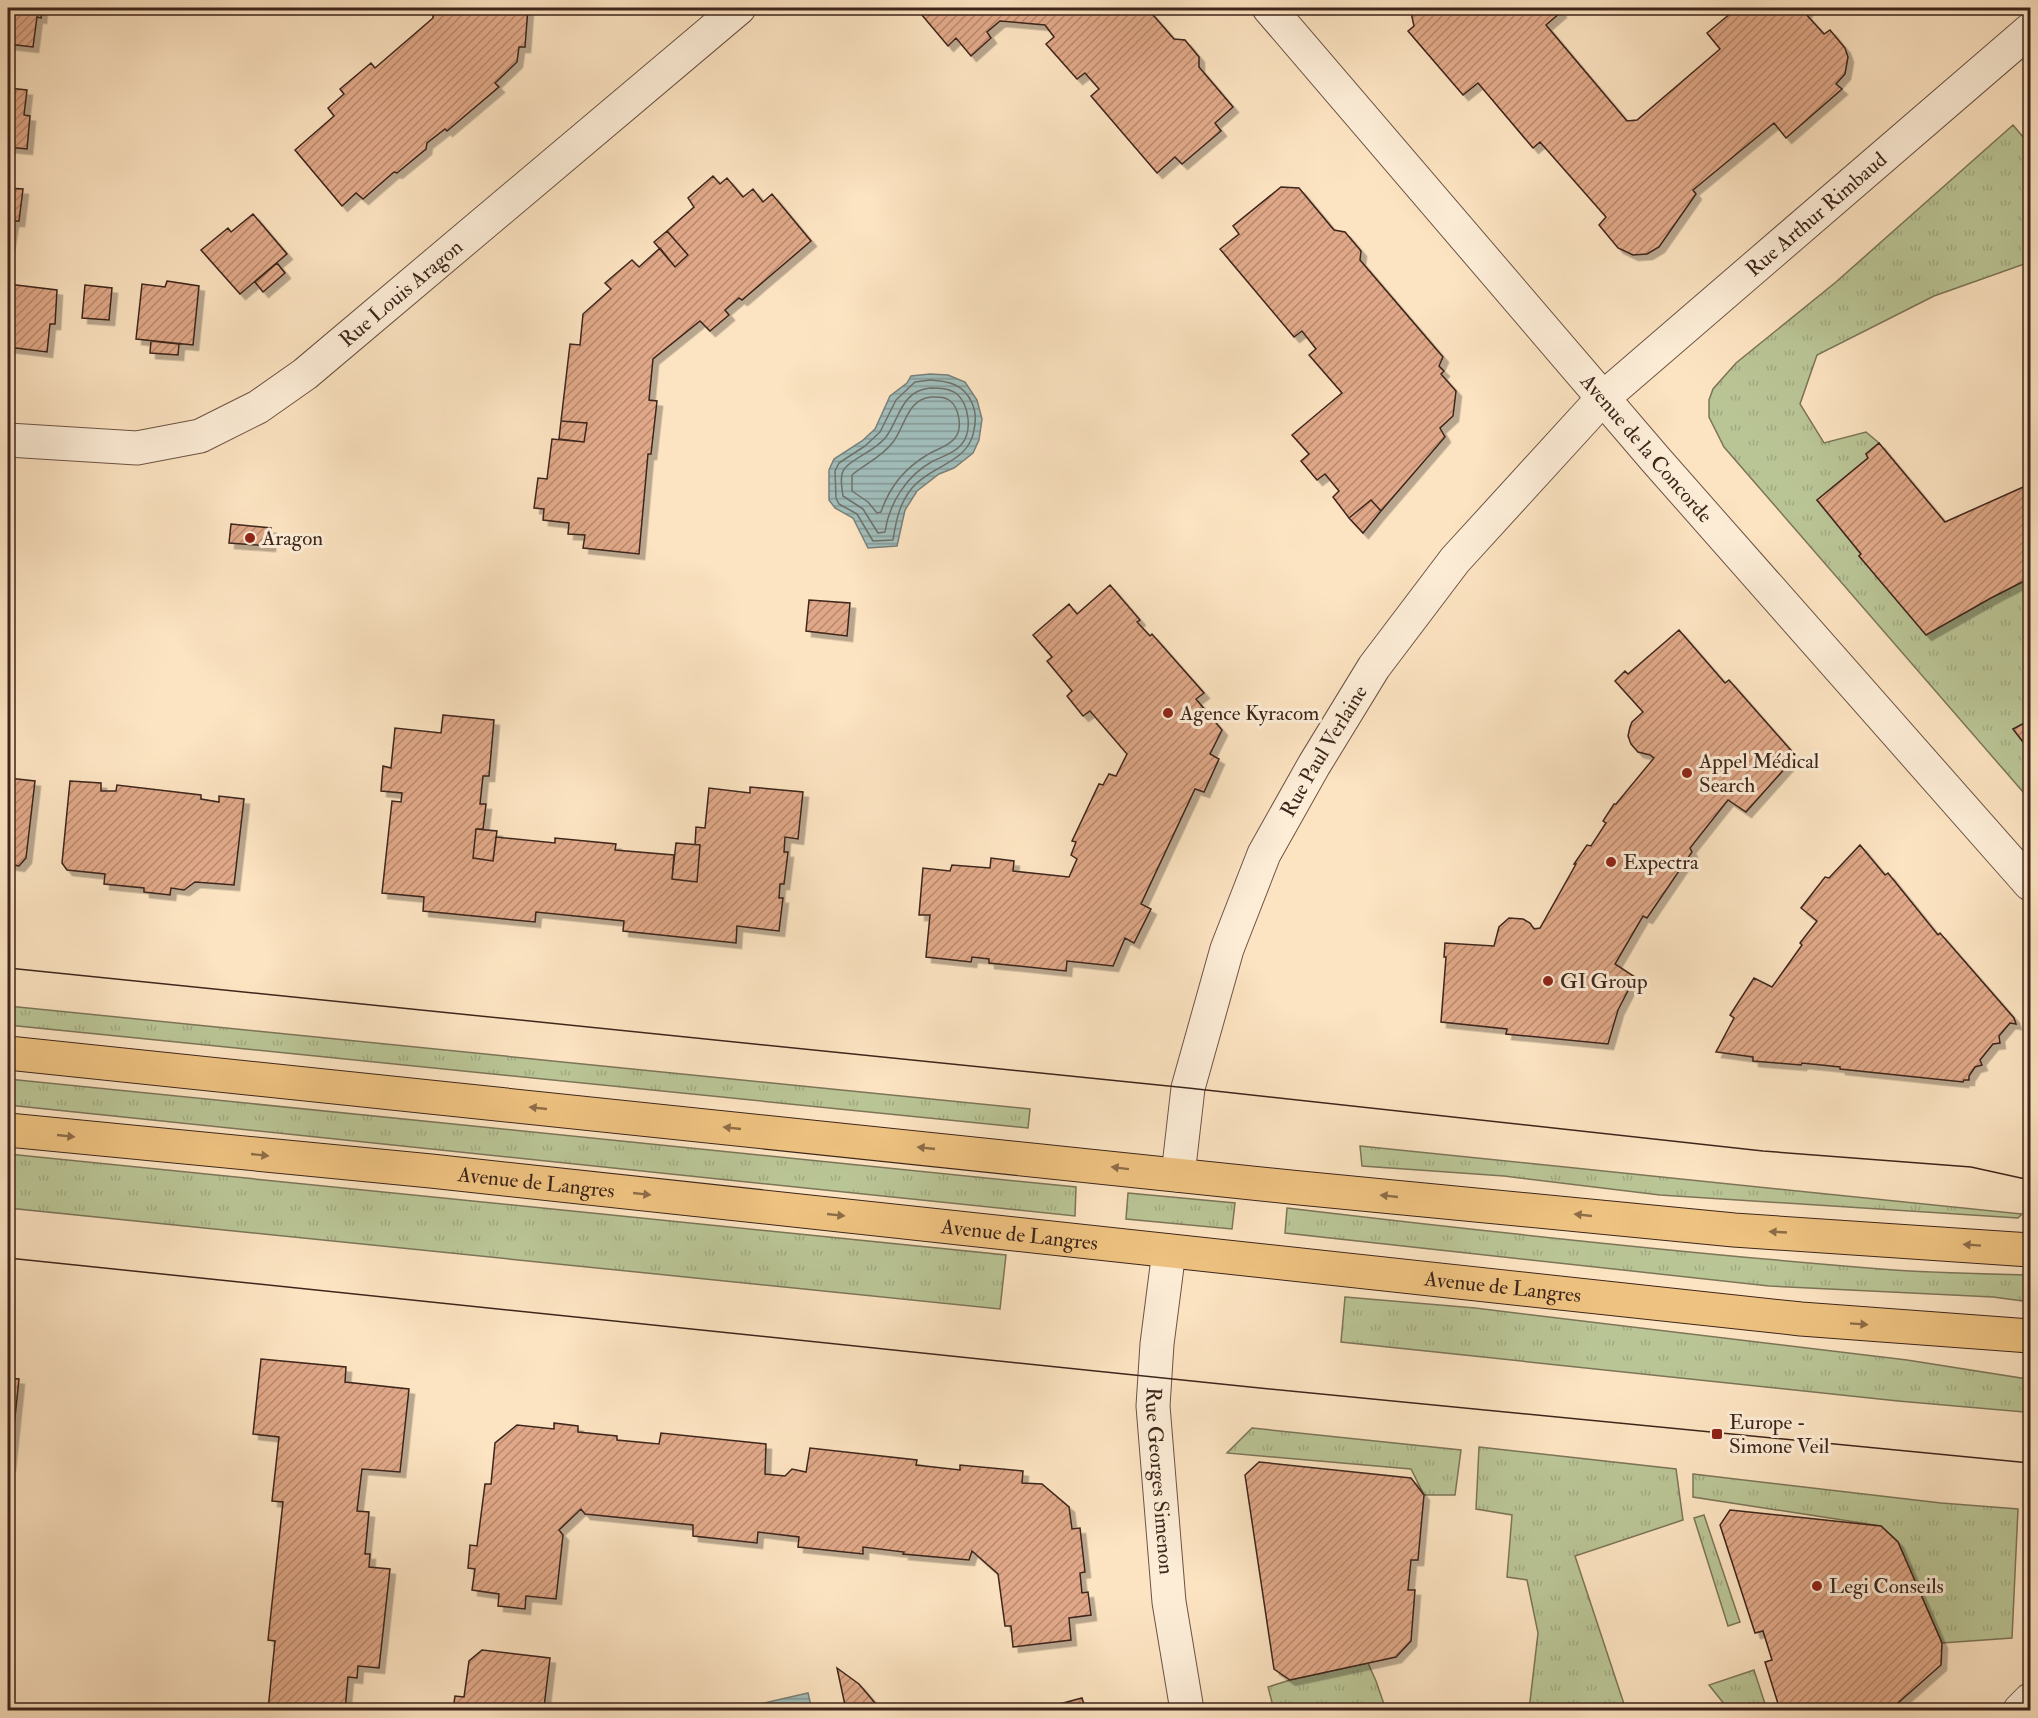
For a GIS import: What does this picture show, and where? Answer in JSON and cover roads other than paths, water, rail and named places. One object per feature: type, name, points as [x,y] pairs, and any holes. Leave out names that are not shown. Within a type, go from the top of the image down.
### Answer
[{"type":"main road","points":[[8,1053],[1178,1175],[1734,1230],[2031,1250]]},
{"type":"main road","name":"Avenue de Langres","points":[[8,1130],[443,1173],[1801,1320],[2031,1336]]},
{"type":"street","name":"Rue Louis Aragon","points":[[8,440],[137,448],[200,436],[258,407],[305,374],[739,8]]},
{"type":"street","name":"Avenue de la Concorde","points":[[1269,8],[1603,398],[2031,884]]},
{"type":"street","name":"Rue Arthur Rimbaud","points":[[1603,398],[2031,30]]},
{"type":"street","name":"Rue Paul Verlaine","points":[[1178,1175],[1188,1088],[1199,1045],[1227,949],[1264,854],[1374,666],[1455,560],[1603,398]]},
{"type":"street","name":"Rue Georges Simenon","points":[[1169,1251],[1157,1344],[1153,1406],[1169,1602],[1188,1710]]},
{"type":"street","points":[[2020,1710],[2031,1700]]},
{"type":"water","points":[[948,375],[965,382],[977,400],[982,419],[979,440],[973,453],[917,491],[905,510],[897,546],[868,548],[853,518],[835,508],[829,500],[829,470],[834,459],[862,441],[875,429],[890,396],[907,383],[911,376]]},
{"type":"water","points":[[808,1693],[812,1710],[743,1710],[742,1708]]},
{"type":"tram line","points":[[8,968],[1188,1088],[1763,1151],[1971,1167],[2030,1180]]},
{"type":"tram line","points":[[8,1258],[1250,1387],[2030,1463]]},
{"type":"place","name":"Aragon","points":[[250,538]]},
{"type":"place","name":"Agence Kyracom","points":[[1168,713]]},
{"type":"place","name":"Appel Médical Search","points":[[1687,773]]},
{"type":"place","name":"Expectra","points":[[1611,862]]},
{"type":"place","name":"GI Group","points":[[1548,981]]},
{"type":"place","name":"Europe - Simone Veil","points":[[1717,1434]]},
{"type":"place","name":"Legi Conseils","points":[[1817,1586]]}]
